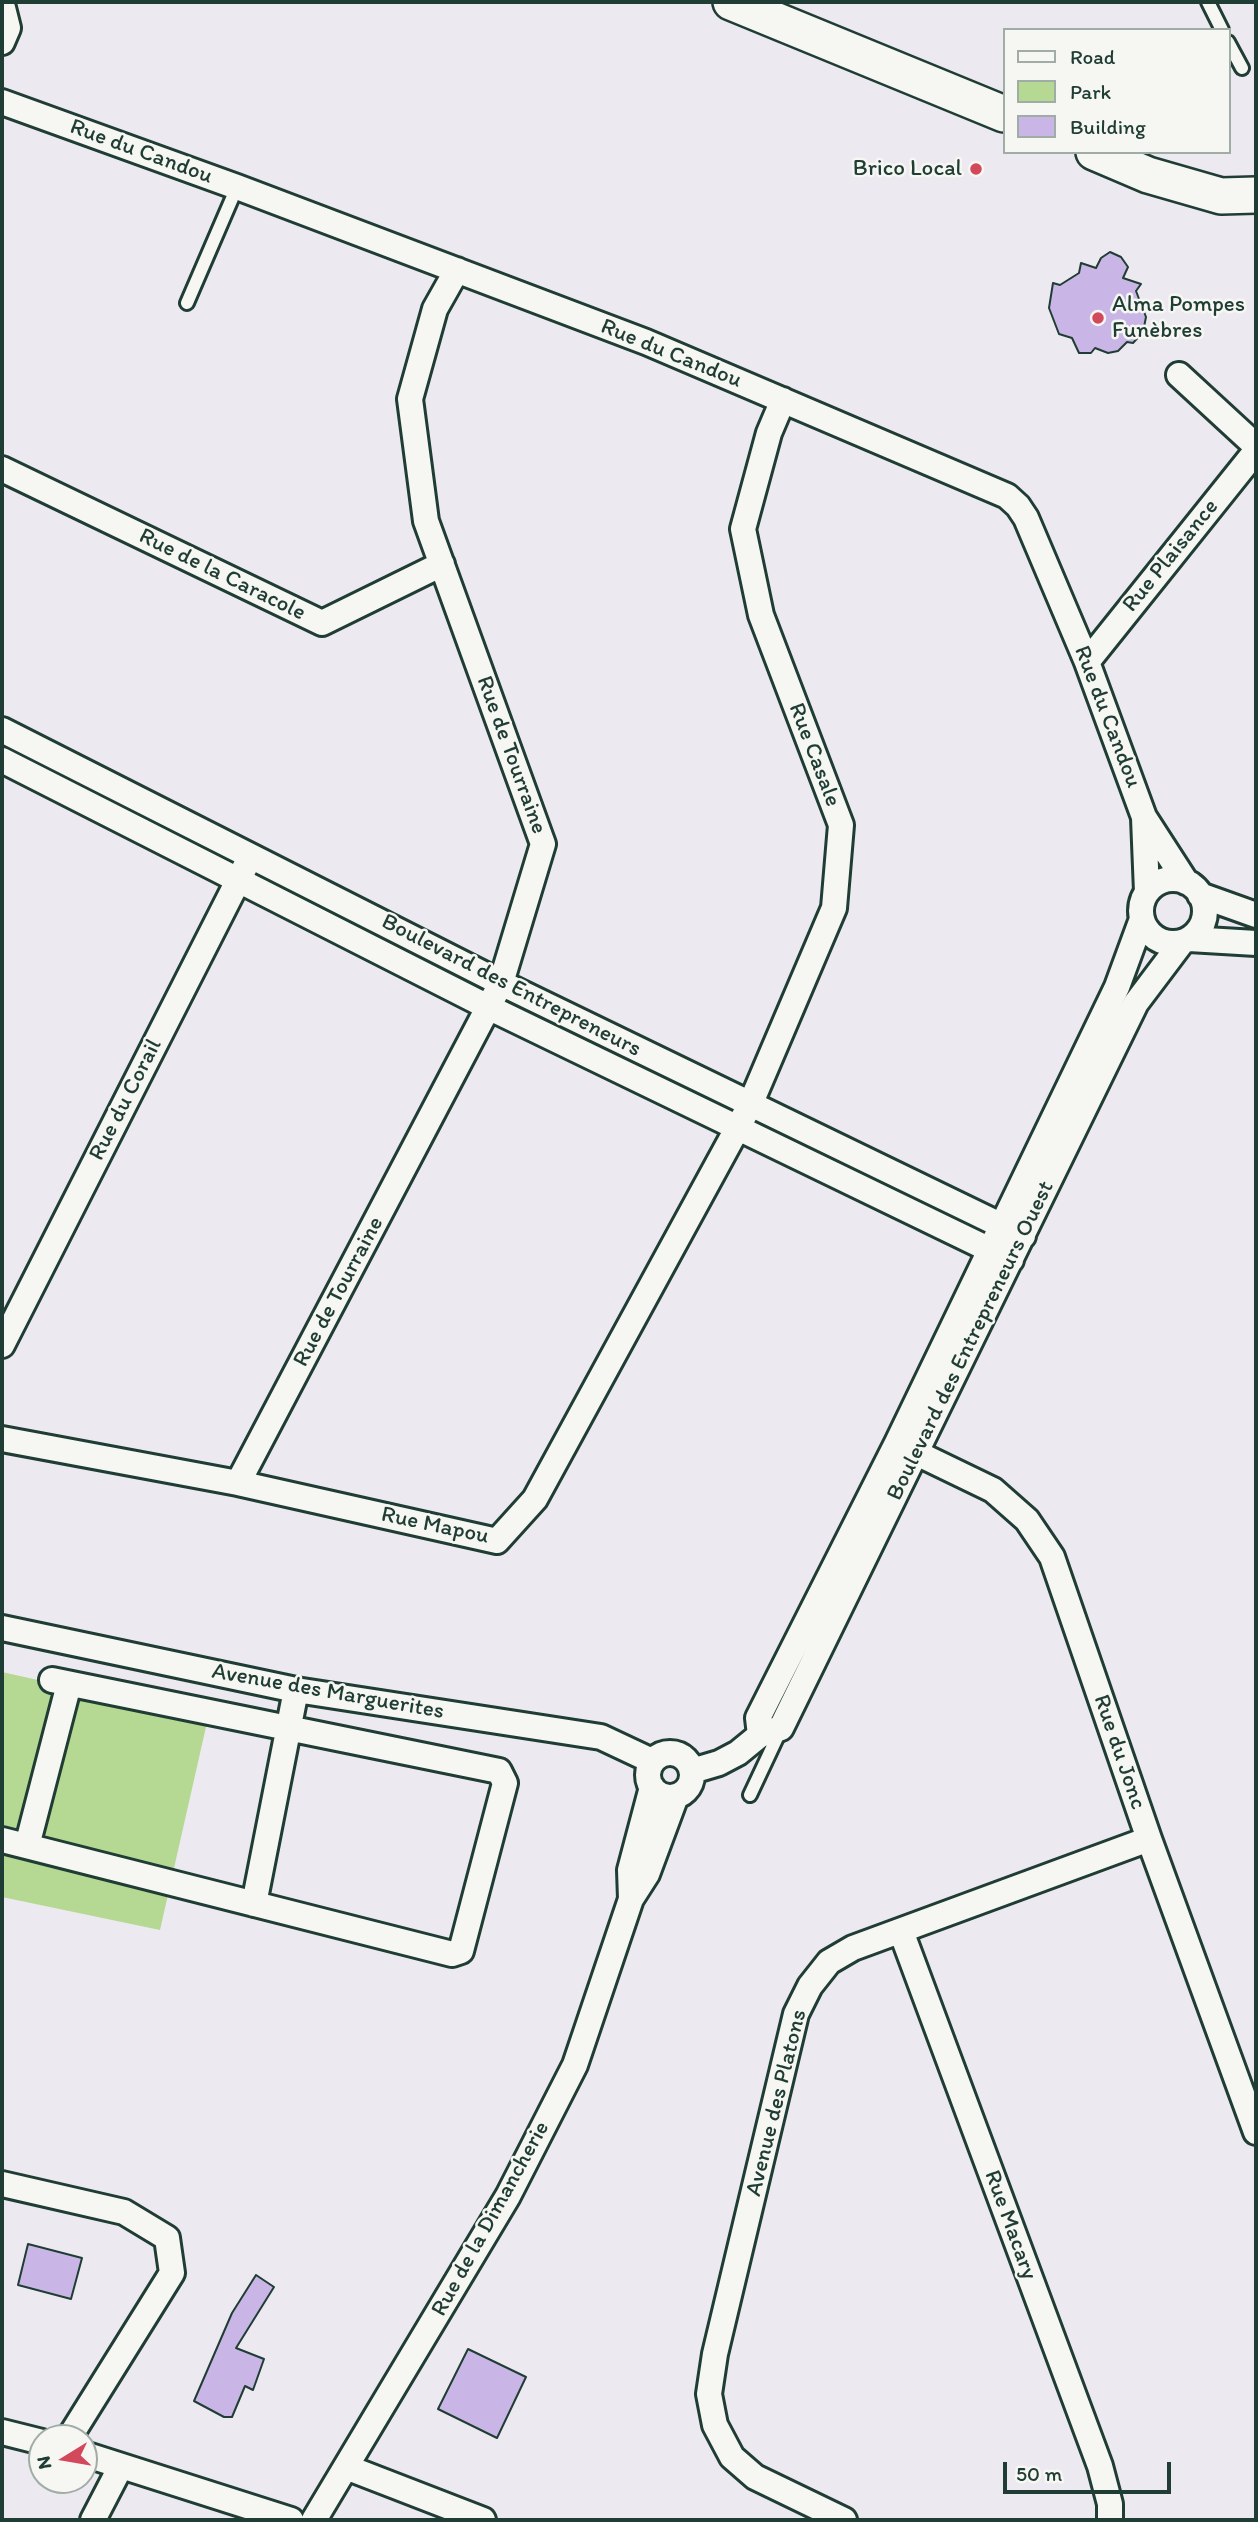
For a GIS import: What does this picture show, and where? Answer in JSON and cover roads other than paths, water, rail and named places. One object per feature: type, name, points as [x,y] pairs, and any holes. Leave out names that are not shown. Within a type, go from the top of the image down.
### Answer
[{"type":"main road","points":[[732,2],[1002,113]]},
{"type":"main road","points":[[1099,154],[1148,175],[1221,196],[1256,195]]},
{"type":"street","points":[[2,42],[8,28],[4,6]]},
{"type":"street","name":"Rue du Candou","points":[[2,102],[237,187],[646,342],[1007,496],[1026,518],[1087,662],[1144,817],[1193,889]]},
{"type":"street","name":"Rue de Tourraine","points":[[238,1483],[501,983],[543,844],[426,521],[410,400],[435,309],[457,270]]},
{"type":"street","points":[[1179,375],[1256,448]]},
{"type":"street","name":"Rue Casale","points":[[750,1105],[834,908],[841,825],[761,615],[743,529],[769,433],[783,400]]},
{"type":"street","name":"Rue Plaisance","points":[[1087,662],[1256,448]]},
{"type":"street","name":"Rue de la Caracole","points":[[2,469],[323,623],[442,564]]},
{"type":"street","name":"Boulevard des Entrepreneurs","points":[[2,730],[501,983],[1012,1231]]},
{"type":"street","name":"Boulevard des Entrepreneurs","points":[[2,760],[488,1007],[1000,1255]]},
{"type":"street","name":"Rue du Candou","points":[[1144,817],[1147,892]]},
{"type":"street","name":"Rue du Corail","points":[[2,1345],[251,855]]},
{"type":"street","points":[[1256,915],[1169,879],[1153,886],[1147,892],[1141,909],[1144,926],[1154,937],[1168,943],[1256,943]]},
{"type":"street","points":[[1186,941],[1196,934],[1204,919],[1204,903],[1193,889]]},
{"type":"street","name":"Boulevard des Entrepreneurs Ouest","points":[[1012,1231],[1117,987],[1142,919]]},
{"type":"street","name":"Boulevard des Entrepreneurs Ouest","points":[[692,1771],[719,1763],[771,1732],[1012,1231],[1136,1003],[1186,941]]},
{"type":"street","name":"Rue Mapou","points":[[2,1438],[238,1483],[497,1541],[535,1499],[750,1105]]},
{"type":"street","name":"Rue du Jonc","points":[[907,1448],[993,1490],[1027,1520],[1052,1557],[1149,1839],[1256,2132]]},
{"type":"street","name":"Avenue des Marguerites","points":[[2,1628],[296,1690],[601,1737],[652,1761]]},
{"type":"street","points":[[2,1840],[452,1954],[461,1951],[505,1783],[499,1771],[60,1682],[27,1846]]},
{"type":"street","points":[[254,1904],[296,1690]]},
{"type":"street","points":[[670,1752],[688,1761],[692,1771],[689,1787],[676,1796],[658,1794],[648,1779],[652,1761],[670,1752]]},
{"type":"street","name":"Rue de la Dimancherie","points":[[631,1899],[630,1870],[652,1787]]},
{"type":"street","name":"Rue de la Dimancherie","points":[[314,2520],[508,2196],[567,2082],[631,1899],[647,1874],[676,1796]]},
{"type":"street","name":"Avenue des Platons","points":[[844,2520],[755,2477],[732,2457],[715,2425],[709,2394],[715,2354],[796,2014],[810,1986],[829,1962],[853,1948],[1149,1839]]},
{"type":"street","name":"Rue Macary","points":[[901,1931],[1100,2466],[1110,2504],[1110,2520]]},
{"type":"street","points":[[2,2184],[124,2213],[167,2238],[172,2273],[78,2424]]},
{"type":"street","points":[[2,2432],[28,2438]]},
{"type":"street","points":[[98,2459],[290,2520]]},
{"type":"street","points":[[93,2520],[121,2466]]},
{"type":"street","points":[[346,2467],[483,2520]]},
{"type":"lane","points":[[1208,2],[1221,28]]},
{"type":"lane","points":[[1230,45],[1242,68]]},
{"type":"lane","points":[[187,303],[237,187]]},
{"type":"lane","points":[[750,1795],[771,1732]]},
{"type":"place","name":"Brico Local","points":[[976,169]]},
{"type":"place","name":"Alma Pompes Funèbres","points":[[1098,318]]}]
